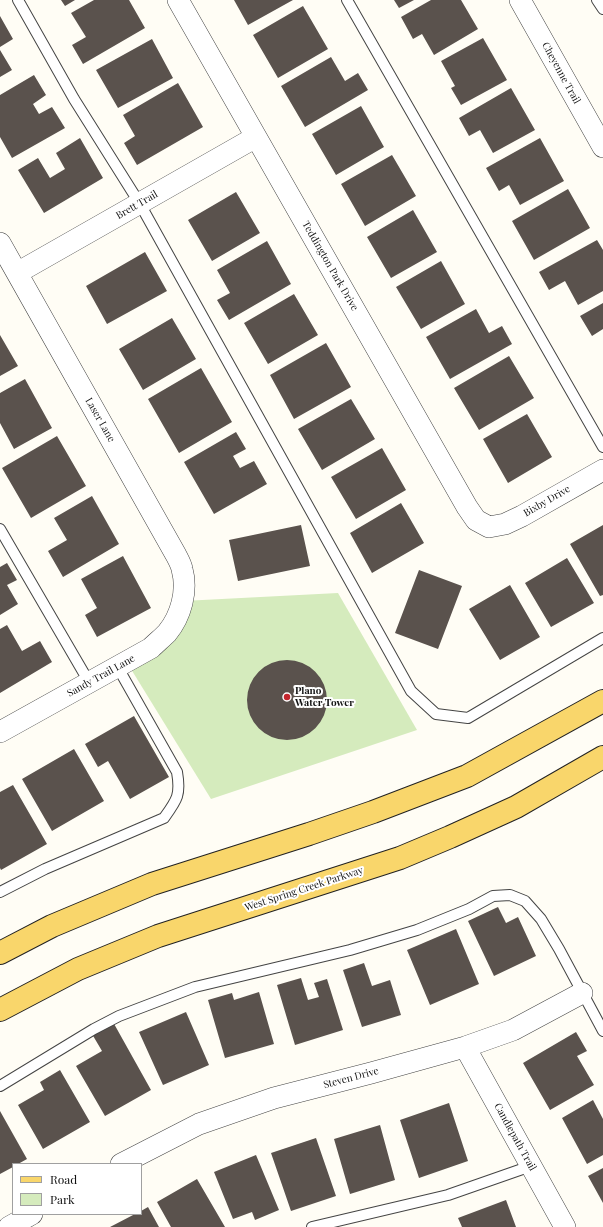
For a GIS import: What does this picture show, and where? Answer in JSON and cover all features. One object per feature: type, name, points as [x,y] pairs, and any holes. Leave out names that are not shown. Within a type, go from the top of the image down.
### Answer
[{"type":"main road","points":[[0,953],[52,926],[152,884],[310,834],[467,776],[603,700]]},
{"type":"main road","name":"West Spring Creek Parkway","points":[[0,1010],[78,969],[158,936],[400,858],[450,838],[516,807],[603,757]]},
{"type":"street","name":"Teddington Park Drive","points":[[178,0],[467,507],[476,520],[489,527]]},
{"type":"street","name":"Cheyenne Trail","points":[[520,0],[603,147]]},
{"type":"street","name":"Brett Trail","points":[[17,273],[256,137]]},
{"type":"street","name":"Laser Lane","points":[[0,243],[176,555],[182,569],[185,583],[183,601]]},
{"type":"street","name":"Bixby Drive","points":[[489,527],[505,524],[522,516],[603,470]]},
{"type":"street","name":"Sandy Trail Lane","points":[[0,732],[151,648],[166,634],[174,623],[183,601]]},
{"type":"street","name":"Steven Drive","points":[[123,1163],[199,1124],[268,1100],[465,1047],[513,1030],[582,993]]},
{"type":"street","name":"Candlepath Trail","points":[[465,1047],[565,1227]]},
{"type":"street","points":[[10,1227],[30,1215]]},
{"type":"lane","points":[[18,0],[74,99],[140,204],[410,691],[436,714],[468,718],[603,638]]},
{"type":"lane","points":[[347,0],[603,447]]},
{"type":"lane","points":[[597,0],[603,9]]},
{"type":"lane","points":[[0,529],[89,682]]},
{"type":"lane","points":[[0,892],[45,869],[164,818],[175,804],[179,787],[177,772],[117,666]]},
{"type":"lane","points":[[0,1086],[94,1029],[119,1016],[188,989],[350,950],[410,932],[469,909],[493,896],[510,895],[525,901],[541,919],[603,1031]]},
{"type":"lane","points":[[312,1227],[448,1195],[531,1166]]},
{"type":"green space","points":[[338,593],[417,730],[211,799],[126,661],[183,601]]},
{"type":"building","points":[[61,0],[75,0],[65,6]]},
{"type":"building","points":[[94,0],[129,0],[145,28],[83,64],[72,45],[86,37],[71,13]]},
{"type":"building","points":[[234,0],[293,0],[248,25]]},
{"type":"building","points":[[394,0],[414,0],[399,8]]},
{"type":"building","points":[[431,0],[461,0],[478,29],[434,55],[422,34],[413,39],[401,17]]},
{"type":"building","points":[[303,6],[328,49],[278,78],[253,35]]},
{"type":"building","points":[[0,16],[13,39],[0,47]]},
{"type":"building","points":[[483,38],[507,80],[461,105],[451,88],[455,86],[441,61]]},
{"type":"building","points":[[152,39],[173,78],[118,108],[96,70]]},
{"type":"building","points":[[0,50],[12,70],[0,77]]},
{"type":"building","points":[[331,57],[345,81],[358,73],[368,90],[305,127],[281,86]]},
{"type":"building","points":[[34,75],[46,95],[33,104],[39,114],[52,107],[65,128],[12,158],[0,137],[0,95]]},
{"type":"building","points":[[178,83],[203,127],[137,165],[124,143],[135,136],[123,115]]},
{"type":"building","points":[[511,88],[535,130],[493,153],[480,130],[469,136],[459,118]]},
{"type":"building","points":[[361,106],[384,147],[336,175],[312,134]]},
{"type":"building","points":[[80,138],[103,178],[44,213],[18,170],[38,158],[50,178],[65,169],[56,153]]},
{"type":"building","points":[[540,138],[564,181],[520,205],[509,185],[499,191],[486,168]]},
{"type":"building","points":[[392,155],[416,196],[365,226],[341,184]]},
{"type":"building","points":[[568,189],[590,228],[534,260],[512,221]]},
{"type":"building","points":[[236,192],[260,233],[212,261],[188,220]]},
{"type":"building","points":[[413,210],[437,252],[391,278],[367,237]]},
{"type":"building","points":[[597,240],[603,250],[603,291],[578,305],[565,281],[549,290],[539,272]]},
{"type":"building","points":[[267,241],[291,284],[229,320],[217,300],[230,293],[217,270]]},
{"type":"building","points":[[145,252],[167,291],[107,324],[86,286]]},
{"type":"building","points":[[441,261],[465,304],[421,329],[396,287]]},
{"type":"building","points":[[294,294],[318,335],[268,364],[244,323]]},
{"type":"building","points":[[603,303],[603,329],[592,336],[580,316]]},
{"type":"building","points":[[476,309],[489,333],[502,326],[512,344],[450,379],[426,337]]},
{"type":"building","points":[[172,318],[196,359],[143,390],[119,349]]},
{"type":"building","points":[[0,335],[18,366],[0,376]]},
{"type":"building","points":[[326,343],[351,387],[294,419],[270,375]]},
{"type":"building","points":[[509,356],[534,398],[479,430],[454,388]]},
{"type":"building","points":[[201,368],[232,422],[179,453],[148,399]]},
{"type":"building","points":[[25,379],[52,428],[14,449],[0,423],[0,393]]},
{"type":"building","points":[[351,399],[375,439],[322,470],[298,429]]},
{"type":"building","points":[[527,414],[552,457],[508,483],[483,439]]},
{"type":"building","points":[[236,432],[246,449],[233,456],[240,468],[254,461],[267,484],[214,514],[184,462]]},
{"type":"building","points":[[57,436],[86,486],[31,518],[2,468]]},
{"type":"building","points":[[382,448],[406,490],[356,519],[331,477]]},
{"type":"building","points":[[92,496],[119,544],[63,577],[48,551],[67,540],[54,518]]},
{"type":"building","points":[[401,503],[424,543],[372,573],[350,533]]},
{"type":"building","points":[[301,525],[310,566],[238,581],[229,540]]},
{"type":"building","points":[[603,525],[603,595],[600,596],[570,544]]},
{"type":"building","points":[[123,556],[151,608],[97,637],[85,615],[97,608],[81,579]]},
{"type":"building","points":[[567,558],[594,603],[551,627],[525,583]]},
{"type":"building","points":[[7,563],[17,580],[7,585],[18,604],[0,615],[0,567]]},
{"type":"building","points":[[419,570],[462,586],[438,649],[395,633]]},
{"type":"building","points":[[510,585],[540,637],[500,660],[469,609]]},
{"type":"building","points":[[7,625],[22,651],[40,641],[52,662],[0,693],[0,629]]},
{"type":"building","name":"Plano Water Tower","points":[[287,660],[302,663],[315,672],[324,685],[327,700],[324,715],[315,728],[302,737],[287,740],[272,737],[259,728],[250,715],[247,700],[250,685],[259,672],[272,663]]},
{"type":"building","points":[[134,716],[169,777],[130,799],[108,761],[98,767],[85,744]]},
{"type":"building","points":[[74,749],[104,801],[52,831],[22,779]]},
{"type":"building","points":[[13,785],[47,844],[1,870],[0,792]]},
{"type":"building","points":[[498,907],[506,923],[518,917],[536,956],[494,976],[468,921]]},
{"type":"building","points":[[456,929],[479,984],[430,1005],[407,950]]},
{"type":"building","points":[[364,963],[372,986],[390,980],[401,1015],[362,1027],[343,970]]},
{"type":"building","points":[[301,978],[308,1000],[319,997],[314,983],[327,979],[343,1030],[295,1045],[277,985]]},
{"type":"building","points":[[259,992],[274,1044],[225,1058],[208,1000],[232,993],[234,1000]]},
{"type":"building","points":[[186,1012],[209,1065],[163,1085],[139,1032]]},
{"type":"building","points":[[113,1022],[151,1090],[105,1116],[76,1066],[102,1051],[92,1034]]},
{"type":"building","points":[[576,1032],[587,1051],[577,1056],[594,1085],[550,1110],[523,1063]]},
{"type":"building","points":[[60,1070],[90,1122],[43,1149],[18,1105],[44,1090],[40,1082]]},
{"type":"building","points":[[593,1100],[603,1119],[603,1155],[587,1164],[562,1118]]},
{"type":"building","points":[[449,1103],[468,1161],[419,1178],[400,1120]]},
{"type":"building","points":[[0,1111],[27,1159],[20,1163],[12,1163],[12,1168],[0,1174]]},
{"type":"building","points":[[380,1125],[395,1180],[350,1194],[334,1139]]},
{"type":"building","points":[[316,1138],[336,1196],[291,1211],[271,1153]]},
{"type":"building","points":[[256,1155],[279,1210],[255,1220],[252,1212],[233,1219],[214,1172]]},
{"type":"building","points":[[603,1168],[603,1203],[588,1176]]},
{"type":"building","points":[[197,1179],[225,1227],[171,1227],[157,1202]]},
{"type":"building","points":[[506,1200],[516,1227],[462,1227],[458,1218]]},
{"type":"building","points":[[148,1207],[159,1227],[110,1227],[133,1215],[142,1215],[142,1210]]},
{"type":"place","name":"Plano Water Tower","points":[[287,697]]}]
